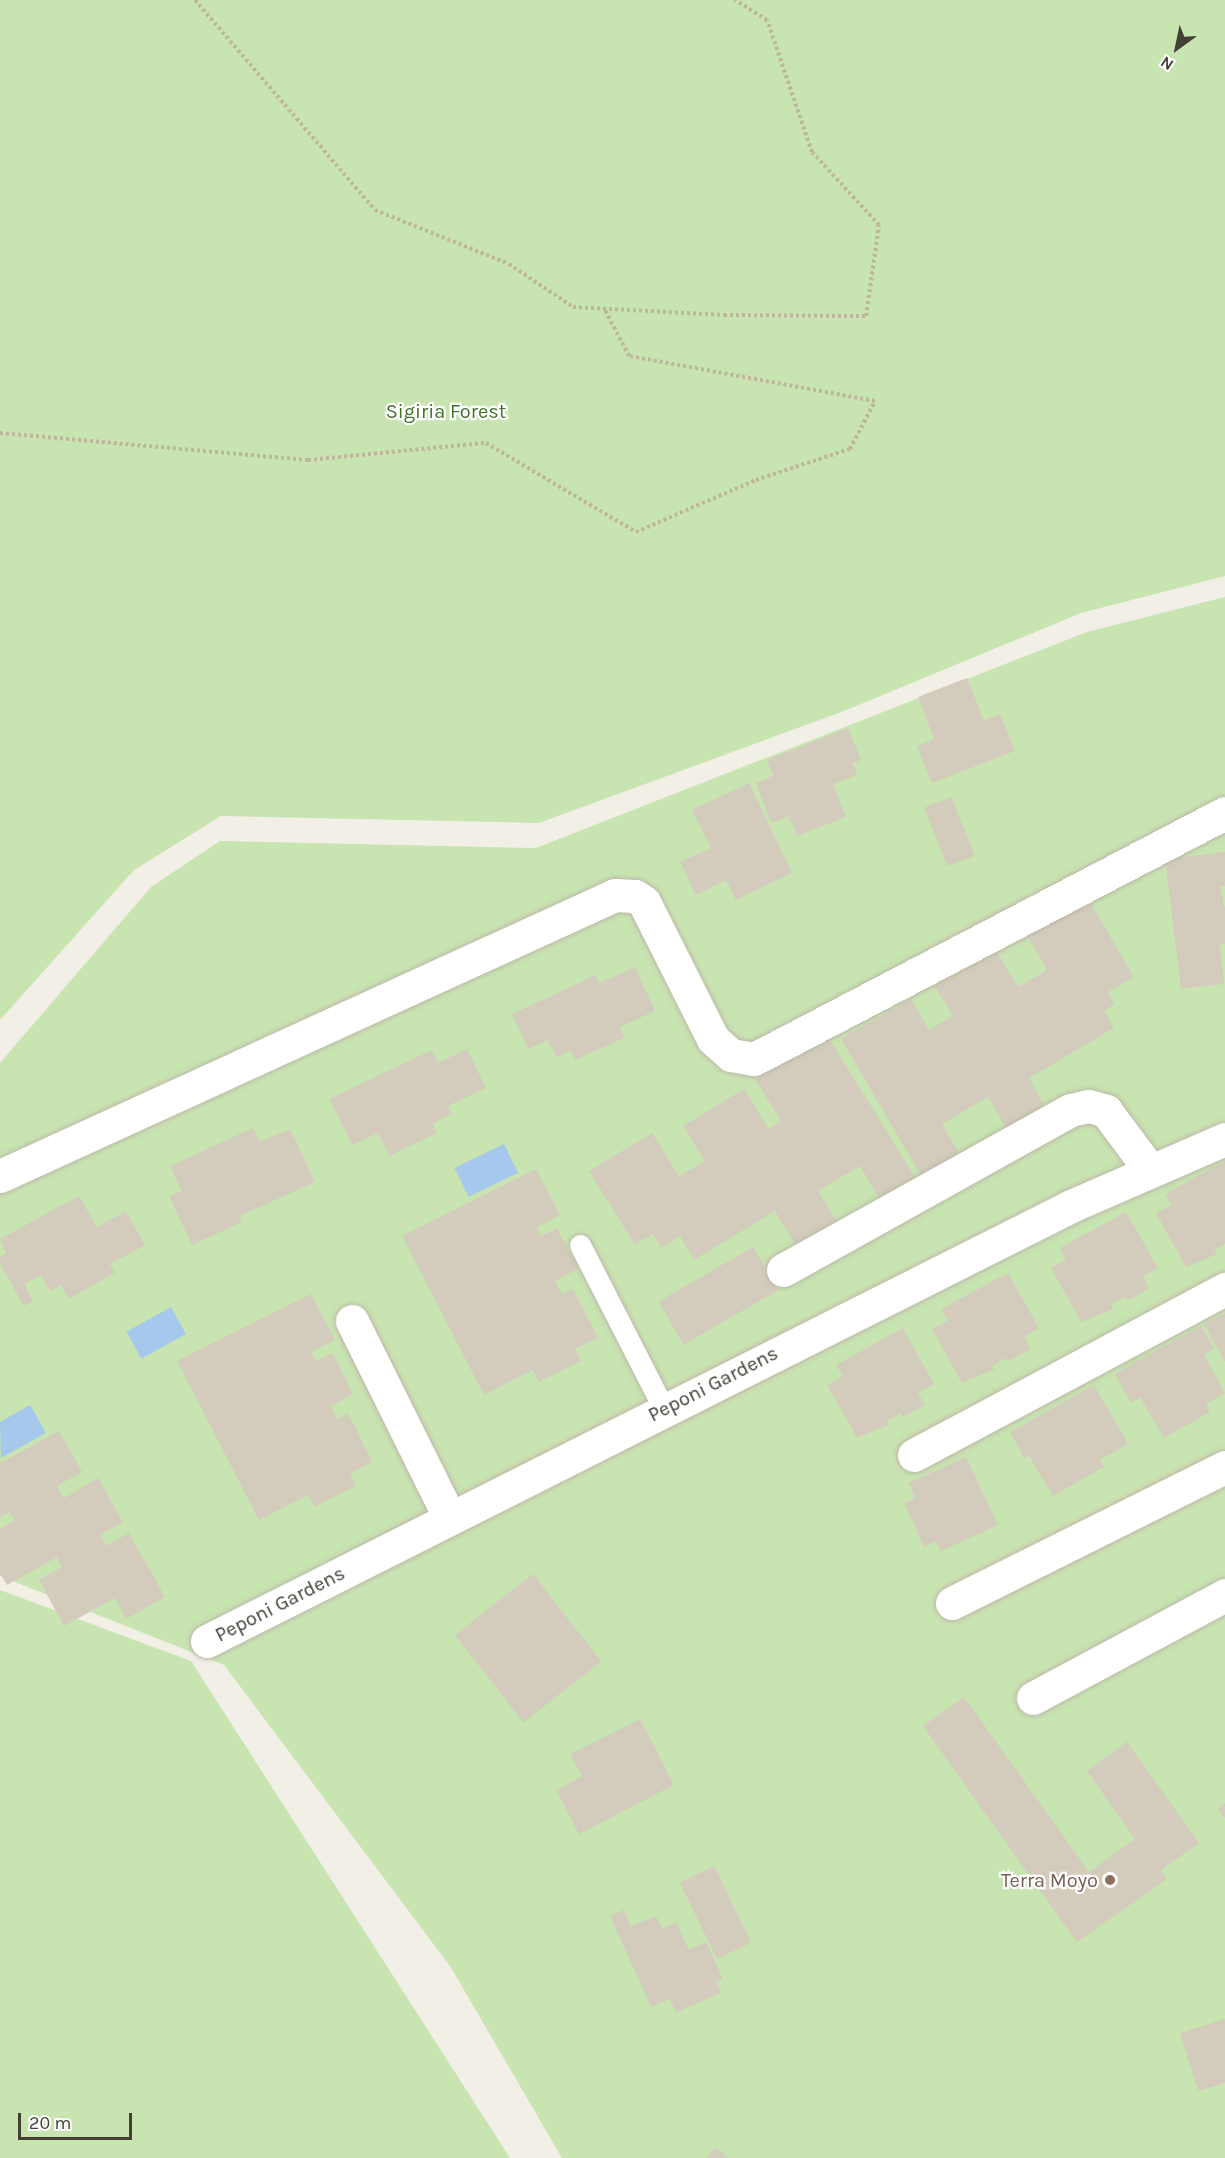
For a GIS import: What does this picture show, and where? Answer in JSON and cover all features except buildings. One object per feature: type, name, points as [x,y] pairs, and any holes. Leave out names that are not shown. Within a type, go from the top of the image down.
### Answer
[{"type":"street","points":[[0,1176],[615,895],[634,896],[644,902],[713,1039],[731,1055],[754,1059],[1225,813]]},
{"type":"street","points":[[783,1270],[1071,1110],[1089,1106],[1106,1111],[1150,1170]]},
{"type":"street","name":"Peponi Gardens","points":[[207,1641],[664,1409],[1150,1170],[1225,1139]]},
{"type":"street","points":[[914,1455],[1225,1289]]},
{"type":"street","points":[[352,1321],[450,1518]]},
{"type":"street","points":[[952,1603],[1225,1467]]},
{"type":"street","points":[[1033,1698],[1225,1594]]},
{"type":"lane","points":[[580,1245],[664,1409]]},
{"type":"path","points":[[195,0],[375,210],[509,264],[573,307],[724,315],[866,316],[879,225],[812,152],[767,20],[735,0]]},
{"type":"path","points":[[0,433],[308,460],[486,443],[636,532],[756,480],[850,449],[875,401],[629,356],[604,308]]},
{"type":"green space","name":"Sigiria Forest","points":[[0,0],[1225,0],[1225,576],[1081,613],[844,711],[539,823],[221,816],[134,870],[0,1020]]},
{"type":"green space","points":[[1225,597],[1225,2158],[562,2158],[450,1966],[224,1665],[0,1576],[0,1063],[151,887],[220,841],[536,848],[1087,632]]},
{"type":"green space","points":[[0,1590],[191,1661],[510,2158],[0,2158]]},
{"type":"water","points":[[504,1144],[518,1173],[469,1197],[455,1168]]},
{"type":"water","points":[[171,1307],[186,1334],[141,1359],[126,1332]]},
{"type":"water","points":[[30,1405],[46,1433],[1,1458],[0,1422]]},
{"type":"place","name":"Terra Moyo","points":[[1110,1880]]}]
